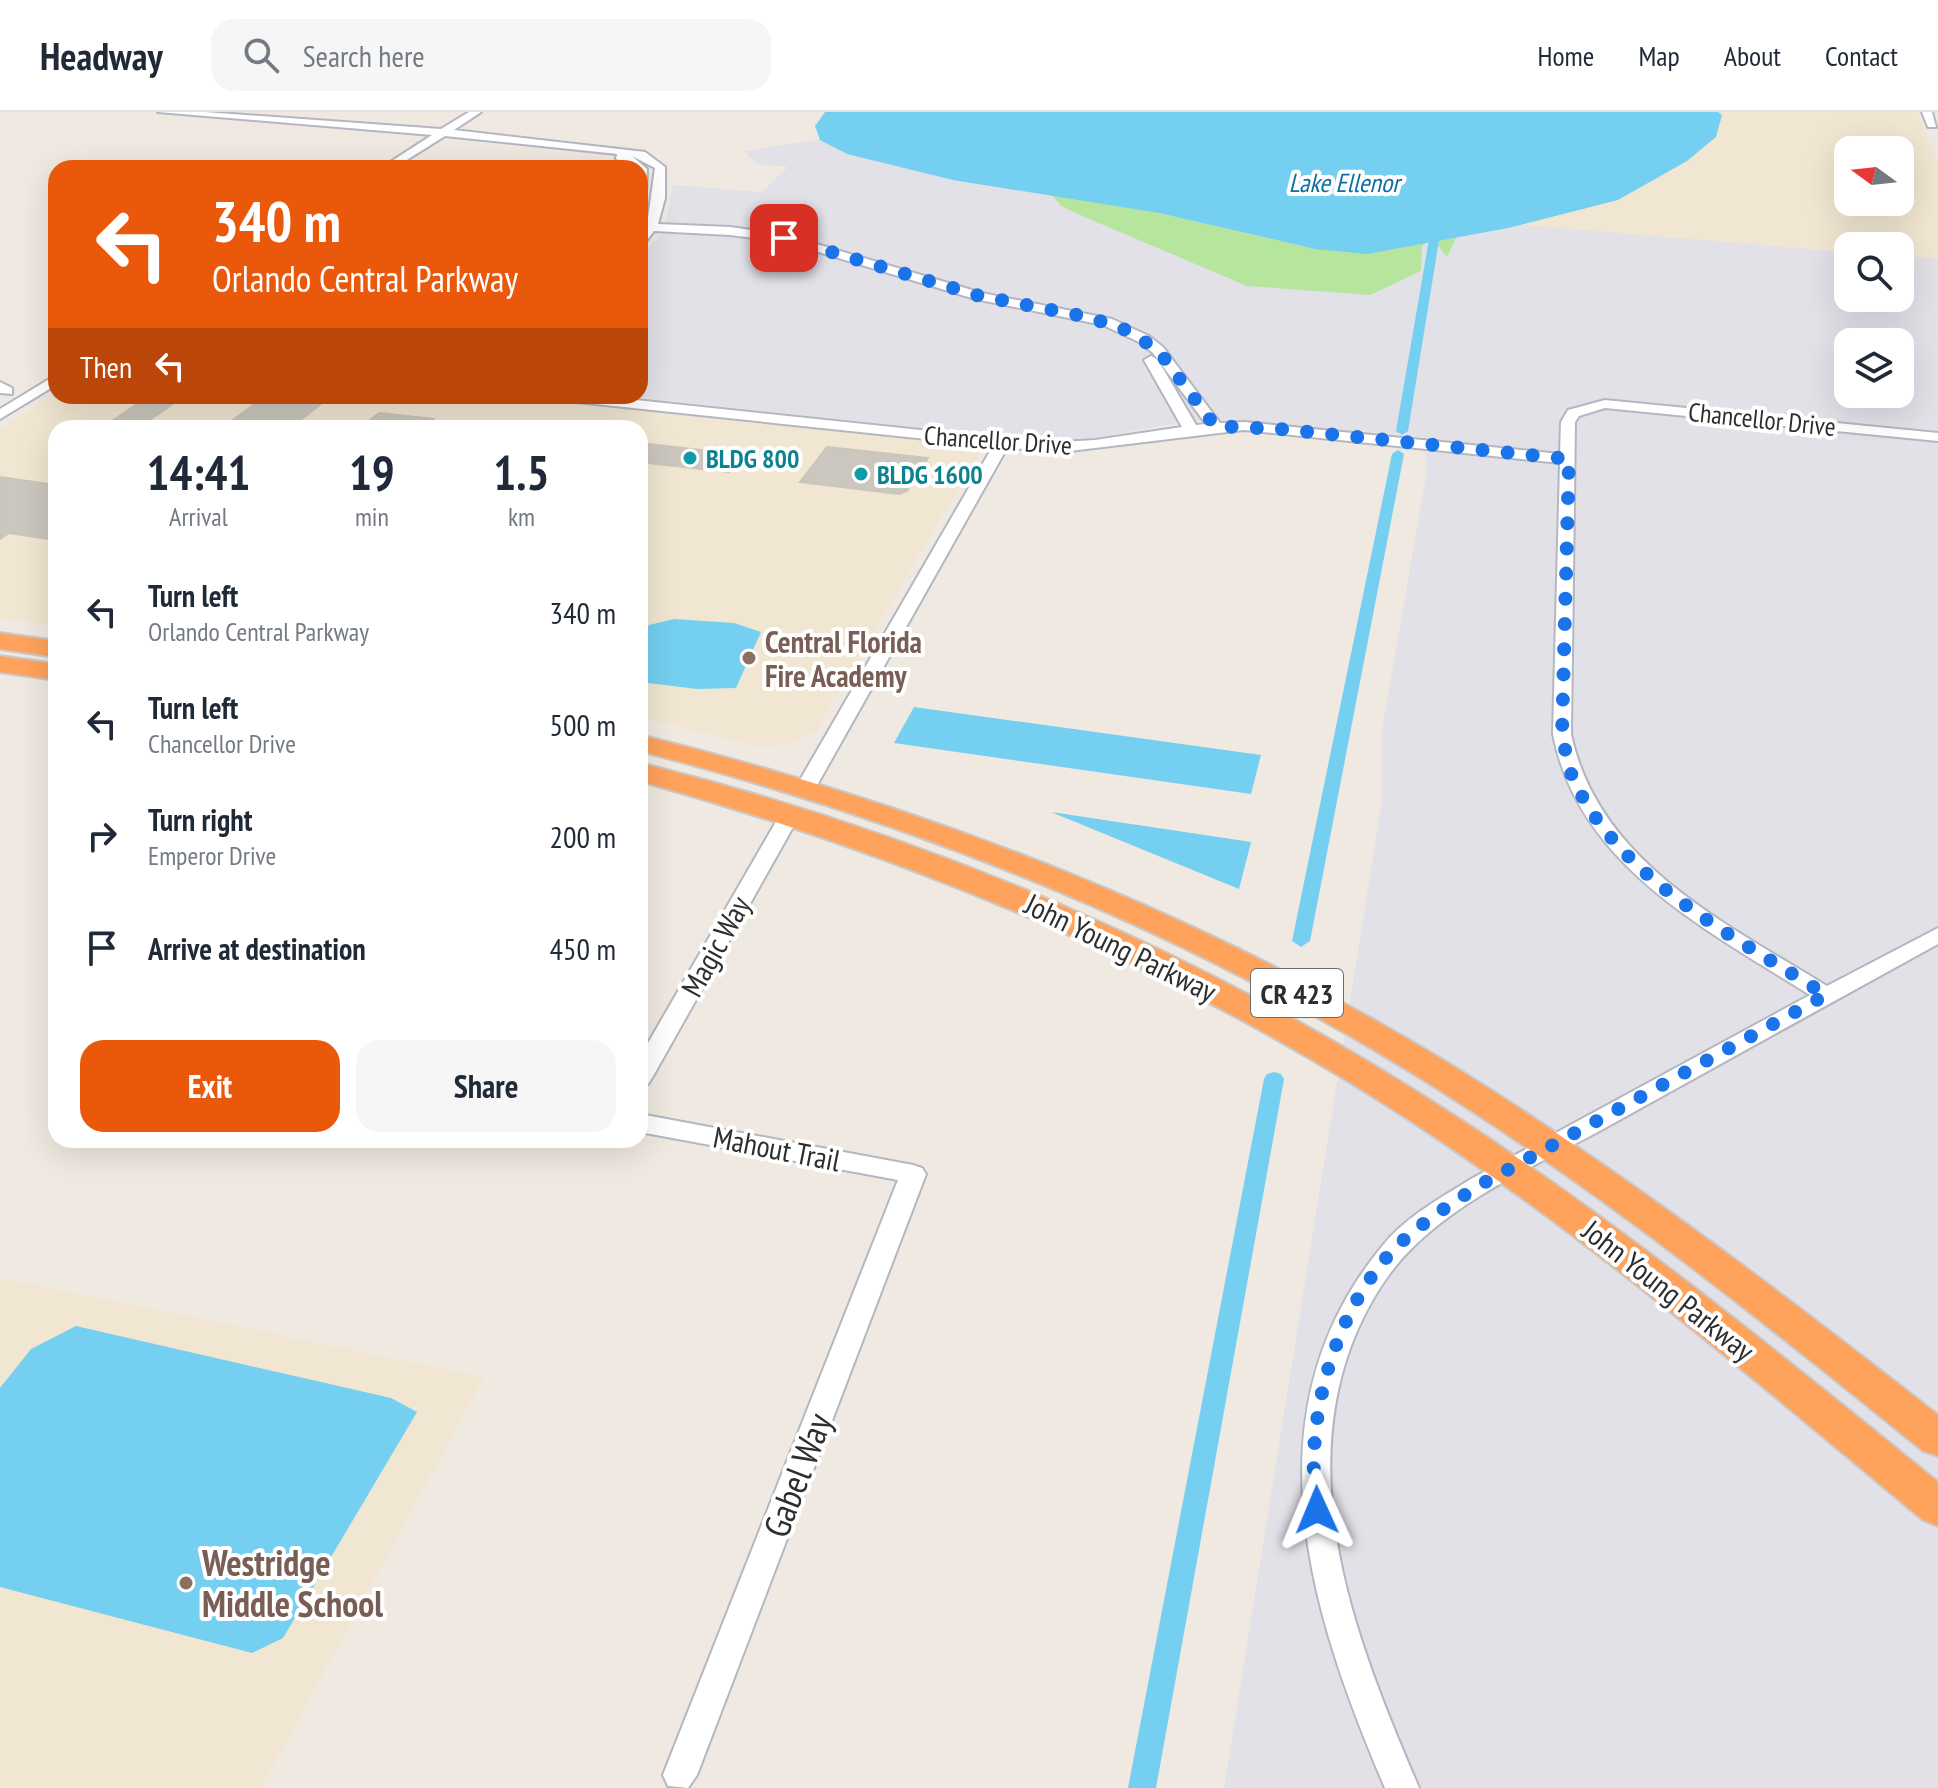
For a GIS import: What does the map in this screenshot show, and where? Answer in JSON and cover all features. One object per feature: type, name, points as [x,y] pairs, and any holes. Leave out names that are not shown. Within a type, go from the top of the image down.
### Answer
[{"type":"highway","points":[[0,641],[48,648]]},
{"type":"highway","points":[[0,664],[48,671]]},
{"type":"highway","name":"John Young Parkway","points":[[648,746],[798,800],[974,879],[1156,962],[1333,1057],[1509,1170],[1699,1311],[1938,1507]]},
{"type":"highway","name":"John Young Parkway","points":[[648,774],[710,790],[891,814],[1082,888],[1238,962],[1403,1052],[1553,1148],[1728,1273],[1938,1439]]},
{"type":"street","points":[[163,112],[641,154],[660,167]]},
{"type":"street","points":[[231,112],[336,121],[351,112]]},
{"type":"street","points":[[388,160],[437,135],[462,112]]},
{"type":"street","points":[[398,160],[476,112]]},
{"type":"street","points":[[1927,112],[1932,125]]},
{"type":"street","points":[[609,152],[631,160]]},
{"type":"street","points":[[648,168],[660,167]]},
{"type":"street","points":[[648,222],[661,187],[660,167]]},
{"type":"street","points":[[648,189],[661,187]]},
{"type":"street","points":[[648,233],[730,231],[786,239],[980,296],[1107,322],[1144,339],[1158,350],[1215,426]]},
{"type":"street","points":[[648,233],[733,237],[790,246],[955,297],[1098,327],[1131,341],[1146,353],[1190,428]]},
{"type":"street","points":[[4,395],[48,372]]},
{"type":"street","points":[[0,415],[48,384]]},
{"type":"street","name":"Chancellor Drive","points":[[644,404],[1002,444],[1089,446],[1215,426],[1280,429],[1569,459],[1568,422],[1573,413],[1585,407],[1634,406],[1938,437]]},
{"type":"street","name":"Magic Way","points":[[648,1064],[1002,444]]},
{"type":"street","points":[[1569,459],[1562,734],[1572,774],[1594,814],[1638,863],[1674,895],[1826,995]]},
{"type":"street","points":[[1402,1788],[1364,1705],[1330,1594],[1316,1504],[1317,1421],[1330,1354],[1357,1300],[1376,1272],[1411,1233],[1444,1208],[1938,935]]},
{"type":"street","name":"Mahout Trail","points":[[648,1124],[913,1174]]},
{"type":"street","name":"Gabel Way","points":[[680,1775],[913,1174]]},
{"type":"shaded area","points":[[1653,112],[1917,112],[1938,164],[1938,259],[1914,257],[1914,232],[1834,232],[1834,251],[1451,219]]},
{"type":"shaded area","points":[[857,134],[1451,219],[1834,251],[1834,312],[1914,312],[1914,257],[1938,259],[1938,1788],[1224,1788],[1381,807],[1382,730],[1427,470],[1424,437],[1229,419],[1176,423],[1084,440],[1035,440],[648,399],[648,249],[664,232],[673,185],[761,192],[788,167],[757,164],[744,151]]},
{"type":"shaded area","points":[[48,397],[48,404],[572,404],[974,446],[980,452],[815,731],[788,745],[756,746],[648,719],[648,420],[48,420],[48,625],[0,618],[0,429]]},
{"type":"shaded area","name":"Westridge Middle School","points":[[0,1278],[484,1377],[261,1788],[0,1788]]},
{"type":"green space","points":[[1052,195],[1159,213],[1315,249],[1387,250],[1427,242],[1422,246],[1421,271],[1370,295],[1247,286],[1061,206]]},
{"type":"green space","points":[[1457,236],[1447,257],[1436,243],[1427,242]]},
{"type":"water","name":"Lake Ellenor","points":[[825,112],[1718,112],[1722,115],[1716,137],[1687,161],[1618,200],[1508,228],[1367,254],[1315,249],[1159,213],[953,180],[847,154],[820,140],[815,126]]},
{"type":"water","points":[[674,619],[734,623],[761,632],[736,688],[697,689],[648,683],[649,625]]},
{"type":"water","points":[[914,707],[1261,755],[1251,794],[894,743]]},
{"type":"water","points":[[1051,812],[1251,842],[1239,889]]},
{"type":"water","points":[[76,1326],[391,1398],[417,1412],[283,1638],[252,1653],[0,1587],[0,1388],[31,1349]]},
{"type":"building","points":[[137,404],[172,404],[150,420],[114,420]]},
{"type":"building","points":[[255,404],[321,404],[300,420],[233,420]]},
{"type":"building","points":[[379,413],[434,419],[434,420],[370,420]]},
{"type":"building","name":"BLDG 800","points":[[648,444],[744,455],[729,472],[648,463]]},
{"type":"building","name":"BLDG 1600","points":[[827,447],[928,458],[907,491],[899,494],[800,482]]},
{"type":"building","points":[[0,477],[48,484],[48,539],[9,533],[0,539]]},
{"type":"waterway","points":[[1402,431],[1437,222]]},
{"type":"waterway","points":[[1301,941],[1398,454]]},
{"type":"waterway","points":[[1142,1788],[1274,1079]]},
{"type":"place","name":"BLDG 800","points":[[690,458]]},
{"type":"place","name":"BLDG 1600","points":[[861,474]]},
{"type":"place","name":"Central Florida Fire Academy","points":[[749,658]]},
{"type":"place","name":"Westridge Middle School","points":[[186,1583]]},
{"type":"route","points":[[784,238],[821,246],[980,296],[1088,317],[1126,330],[1158,350],[1215,426],[1280,429],[1569,459],[1563,589],[1562,734],[1572,774],[1594,814],[1630,857],[1674,895],[1826,995],[1579,1134],[1480,1185],[1444,1208],[1394,1250],[1357,1300],[1330,1354],[1317,1421],[1317,1510]]}]
